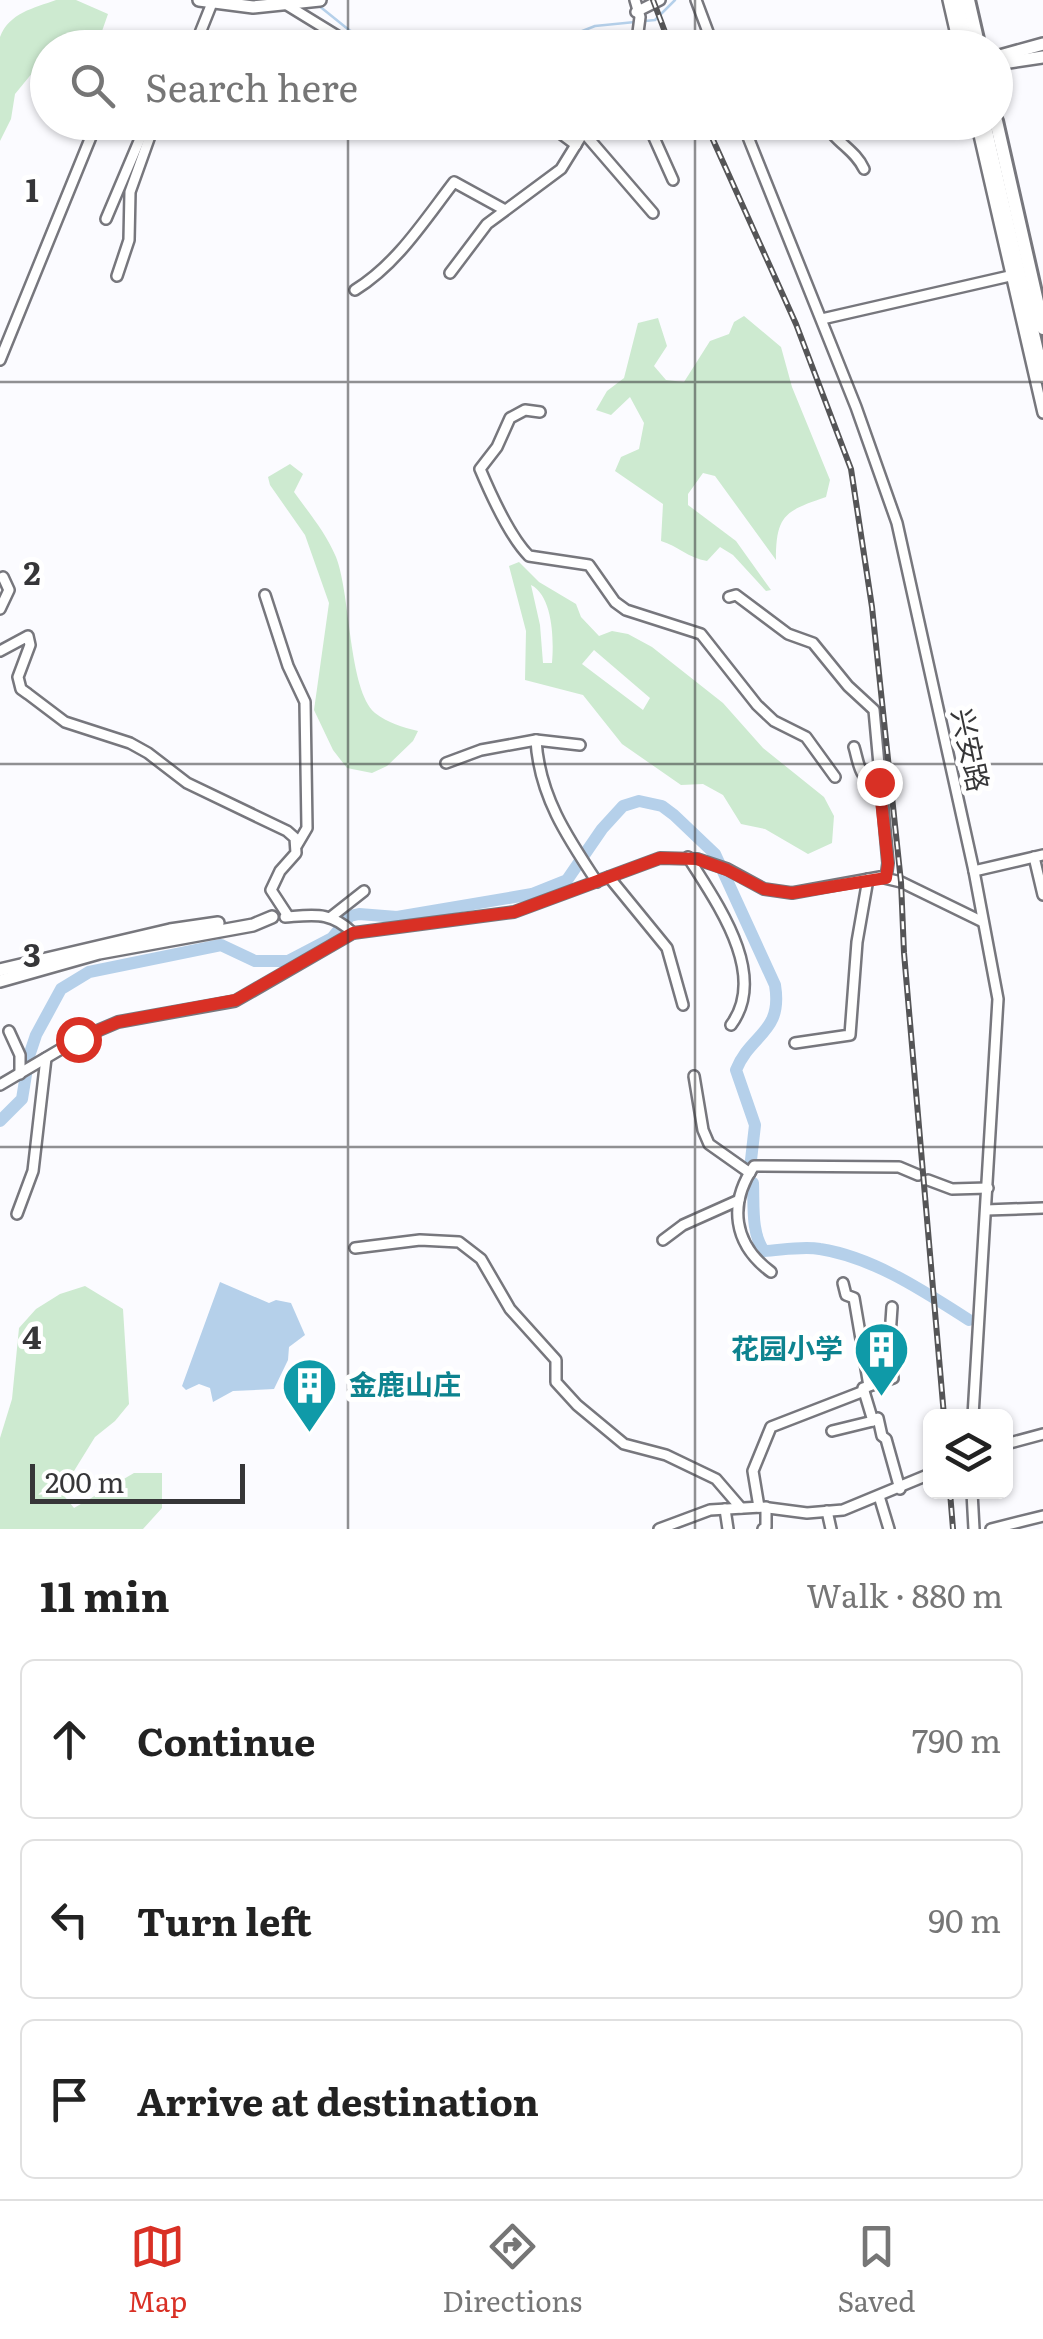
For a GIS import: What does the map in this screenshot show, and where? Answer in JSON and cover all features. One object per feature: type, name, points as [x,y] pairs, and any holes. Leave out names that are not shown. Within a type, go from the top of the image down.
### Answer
[{"type":"highway","points":[[956,0],[963,30]]},
{"type":"highway","points":[[968,0],[975,30]]},
{"type":"highway","points":[[989,140],[1043,328]]},
{"type":"highway","points":[[1000,140],[1043,378]]},
{"type":"main road","points":[[205,2],[293,4],[320,0]]},
{"type":"main road","points":[[1013,55],[1043,44]]},
{"type":"main road","points":[[1013,60],[1043,57]]},
{"type":"main road","points":[[0,970],[170,930],[272,917]]},
{"type":"main road","points":[[0,981],[100,953],[253,925],[272,917]]},
{"type":"street","points":[[635,0],[637,30]]},
{"type":"street","points":[[638,18],[660,0]]},
{"type":"street","points":[[696,0],[707,30]]},
{"type":"street","points":[[948,0],[955,30]]},
{"type":"street","points":[[198,30],[205,2]]},
{"type":"street","points":[[293,4],[331,30]]},
{"type":"street","points":[[0,360],[90,140]]},
{"type":"street","points":[[106,219],[139,140]]},
{"type":"street","points":[[116,276],[130,240],[130,192],[147,140]]},
{"type":"street","points":[[569,140],[576,145]]},
{"type":"street","points":[[450,273],[487,224],[561,170],[579,140]]},
{"type":"street","points":[[590,140],[653,213]]},
{"type":"street","points":[[655,140],[672,180]]},
{"type":"street","name":"兴安路","points":[[749,140],[822,319],[897,523],[998,998],[973,1409]]},
{"type":"street","points":[[839,140],[864,169]]},
{"type":"street","points":[[982,140],[1025,272],[1043,413]]},
{"type":"street","points":[[355,290],[376,278],[454,182],[505,210]]},
{"type":"street","points":[[822,319],[1025,272]]},
{"type":"street","points":[[540,412],[525,410],[510,418],[497,447],[480,470],[500,514],[523,550],[529,556],[589,565],[615,602],[626,610],[701,634],[757,704],[774,721],[806,738],[835,777]]},
{"type":"street","points":[[0,609],[9,590],[3,578]]},
{"type":"street","points":[[265,595],[288,666],[305,702],[307,828],[296,853],[272,883],[271,890],[288,916]]},
{"type":"street","points":[[729,597],[736,595],[788,634],[813,643],[848,686],[874,710],[886,878]]},
{"type":"street","points":[[0,651],[28,636],[30,645],[18,677],[20,689],[65,722],[148,753],[187,783],[287,830],[297,845]]},
{"type":"street","points":[[536,740],[552,810],[598,882]]},
{"type":"street","points":[[446,762],[481,750],[536,740],[580,745]]},
{"type":"street","points":[[854,747],[864,777],[879,782]]},
{"type":"street","points":[[974,871],[1038,856],[1043,895]]},
{"type":"street","points":[[272,917],[342,924],[514,912],[652,859],[688,858],[723,869],[764,889],[792,893],[886,878],[984,922]]},
{"type":"street","points":[[688,858],[726,921],[738,953],[744,1000],[731,1025]]},
{"type":"street","points":[[609,876],[667,948],[683,1005]]},
{"type":"street","points":[[795,1043],[850,1035],[857,942],[868,879]]},
{"type":"street","points":[[0,1085],[78,1039],[118,1022],[236,1000],[342,924],[364,891]]},
{"type":"street","points":[[9,1031],[25,1071]]},
{"type":"street","points":[[17,1214],[33,1171],[46,1058]]},
{"type":"street","points":[[694,1076],[702,1130],[709,1144],[750,1172]]},
{"type":"street","points":[[772,1272],[745,1246],[737,1212],[741,1185],[754,1166],[900,1167],[952,1188],[988,1188]]},
{"type":"street","points":[[663,1240],[682,1225],[739,1200]]},
{"type":"street","points":[[986,1210],[1043,1208]]},
{"type":"street","points":[[356,1248],[420,1240],[458,1242],[481,1259],[510,1309],[556,1360],[556,1382],[577,1405],[624,1444],[666,1455],[716,1479],[741,1508]]},
{"type":"street","points":[[844,1283],[846,1296],[854,1298],[873,1421]]},
{"type":"street","points":[[763,1529],[766,1527],[753,1470],[771,1427],[893,1378],[889,1351],[892,1306]]},
{"type":"street","points":[[832,1430],[878,1418],[900,1488]]},
{"type":"street","points":[[1013,1442],[1043,1434]]},
{"type":"street","points":[[660,1529],[697,1513],[725,1509],[762,1507],[807,1513],[844,1510],[923,1477]]},
{"type":"street","points":[[879,1496],[889,1529]]},
{"type":"street","points":[[972,1499],[974,1529]]},
{"type":"street","points":[[725,1509],[728,1529]]},
{"type":"street","points":[[828,1511],[831,1529]]},
{"type":"street","points":[[991,1529],[1043,1516]]},
{"type":"green space","points":[[56,0],[76,0],[108,14],[102,30],[30,30],[30,76],[15,94],[11,119],[0,141],[0,37],[9,22]]},
{"type":"green space","points":[[744,316],[781,347],[792,387],[830,480],[826,497],[792,511],[781,524],[776,560],[715,476],[703,473],[688,494],[688,505],[736,541],[771,590],[766,591],[733,555],[720,547],[707,561],[661,541],[663,504],[615,471],[621,457],[639,449],[644,423],[630,397],[611,415],[596,410],[607,391],[624,378],[638,323],[658,318],[667,346],[654,366],[666,380],[684,382],[710,341],[729,334],[734,322]]},
{"type":"green space","points":[[290,464],[303,474],[294,492],[336,557],[355,663],[366,701],[385,719],[418,731],[387,766],[372,773],[347,768],[333,750],[314,710],[329,603],[305,535],[270,485],[268,477]]},
{"type":"green space","points":[[519,562],[539,582],[576,604],[581,617],[599,636],[612,631],[628,634],[652,647],[723,703],[763,748],[824,797],[834,816],[832,843],[808,854],[765,829],[741,824],[723,795],[703,784],[681,785],[622,744],[583,695],[525,680],[526,631],[509,566]],"holes":[[[531,585],[548,608],[552,663],[543,663]],[[594,650],[650,698],[643,710],[582,664]]]},
{"type":"green space","points":[[85,1286],[123,1309],[129,1404],[95,1437],[61,1492],[74,1508],[134,1473],[162,1473],[162,1508],[143,1529],[0,1529],[0,1438],[12,1399],[19,1328],[36,1309],[60,1294]]},
{"type":"water","points":[[220,1282],[269,1303],[291,1303],[305,1335],[289,1347],[288,1360],[274,1389],[233,1391],[213,1402],[210,1388],[199,1384],[186,1390],[182,1386]]},
{"type":"waterway","points":[[585,30],[655,20],[675,0]]},
{"type":"waterway","points":[[318,5],[349,30]]},
{"type":"waterway","points":[[0,1121],[22,1099],[36,1035],[61,989],[89,972],[221,945],[255,961],[288,961],[332,938],[350,916],[397,917],[532,894],[567,880],[602,829],[623,806],[639,801],[662,806],[715,854],[775,985],[776,1001],[770,1023],[736,1070],[755,1125],[751,1160]]},
{"type":"waterway","points":[[753,1183],[755,1227],[764,1251],[813,1248],[840,1253],[898,1277],[969,1320]]},
{"type":"railway","points":[[653,0],[664,30]]},
{"type":"railway","points":[[713,140],[796,324],[851,469],[872,607],[901,882],[943,1409]]},
{"type":"railway","points":[[951,1499],[953,1529]]},
{"type":"place","name":"花园小学","points":[[882,1398]]},
{"type":"place","name":"金鹿山庄","points":[[310,1434]]},
{"type":"route","points":[[78,1039],[118,1022],[236,1000],[353,933],[514,912],[660,858],[697,859],[764,889],[792,893],[886,878],[888,864],[879,782]]}]
